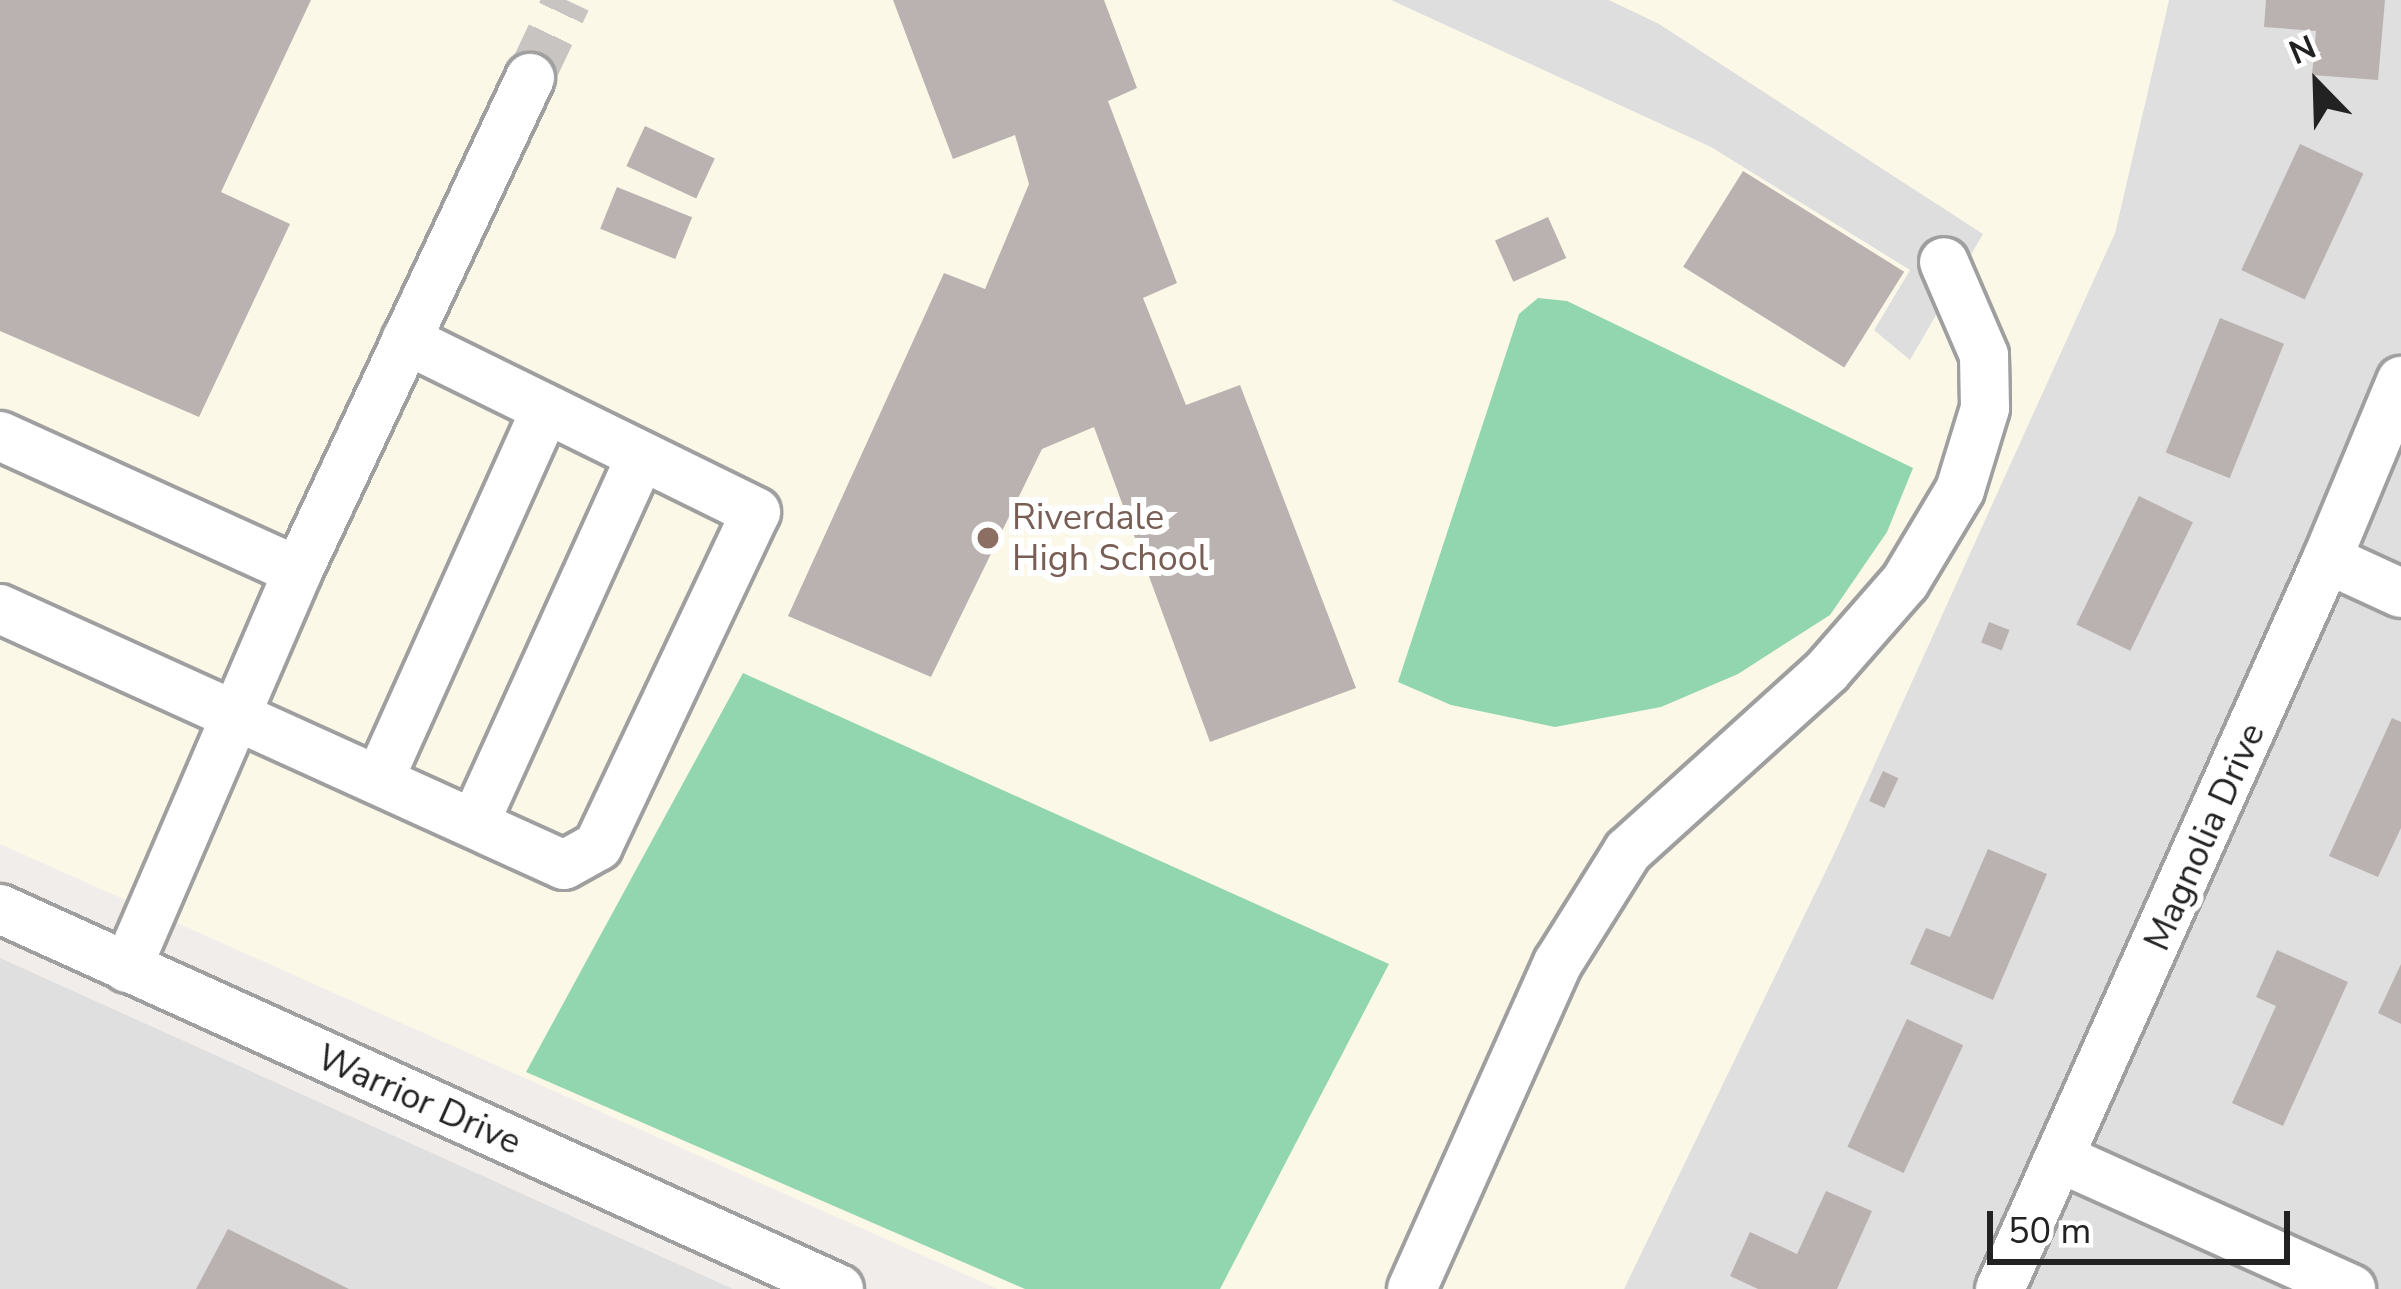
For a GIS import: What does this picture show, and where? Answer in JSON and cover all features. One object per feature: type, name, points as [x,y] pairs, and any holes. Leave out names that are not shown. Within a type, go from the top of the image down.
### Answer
[{"type":"street","points":[[127,968],[298,571],[530,79]]},
{"type":"street","points":[[1412,1289],[1558,963],[1628,851],[1827,671],[1905,583],[1960,490],[1985,408],[1984,355],[1944,262]]},
{"type":"street","points":[[0,609],[564,865],[598,846],[756,512],[406,340]]},
{"type":"street","name":"Magnolia Drive","points":[[2000,1289],[2327,559],[2401,381]]},
{"type":"street","points":[[379,780],[546,409]]},
{"type":"street","points":[[0,436],[298,571]]},
{"type":"street","points":[[475,822],[641,456]]},
{"type":"street","points":[[2327,559],[2401,593]]},
{"type":"street","name":"Warrior Drive","points":[[0,909],[839,1289]]},
{"type":"street","points":[[2062,1159],[2351,1289]]},
{"type":"shaded area","name":"Riverdale High School","points":[[0,0],[2169,0],[2115,233],[1835,852],[1624,1289],[998,1289],[0,844]]},
{"type":"shaded area","points":[[1391,0],[1609,0],[1659,24],[1983,234],[1910,360],[1874,330],[1910,270],[1711,147]]},
{"type":"shaded area","points":[[2169,0],[2401,0],[2401,1289],[1621,1289],[2115,233]]},
{"type":"shaded area","points":[[0,958],[733,1289],[0,1289]]},
{"type":"green space","points":[[1538,298],[1567,301],[1913,468],[1887,532],[1830,615],[1738,674],[1661,707],[1555,727],[1451,705],[1398,682],[1519,314]]},
{"type":"green space","points":[[743,673],[1389,964],[1220,1289],[1025,1289],[526,1072]]},
{"type":"building","points":[[0,0],[311,0],[221,192],[290,224],[199,417],[0,331]]},
{"type":"building","points":[[893,0],[1104,0],[1137,88],[1108,101],[1177,283],[1143,298],[1186,405],[1240,385],[1356,688],[1210,742],[1094,427],[1042,449],[931,677],[788,616],[944,273],[985,289],[1029,184],[1015,135],[953,159]]},
{"type":"building","points":[[2266,0],[2385,0],[2378,80],[2312,75],[2316,31],[2264,27]]},
{"type":"building","points":[[645,126],[715,159],[696,198],[626,166]]},
{"type":"building","points":[[2300,144],[2363,174],[2305,300],[2241,270]]},
{"type":"building","points":[[1743,171],[1904,272],[1844,368],[1683,267]]},
{"type":"building","points":[[617,187],[692,217],[675,259],[600,229]]},
{"type":"building","points":[[1548,217],[1566,258],[1513,282],[1495,241]]},
{"type":"building","points":[[2220,318],[2284,344],[2230,478],[2166,452]]},
{"type":"building","points":[[2139,496],[2193,522],[2130,651],[2076,625]]},
{"type":"building","points":[[1989,622],[2010,630],[2002,650],[1981,643]]},
{"type":"building","points":[[2392,718],[2401,722],[2401,828],[2378,877],[2329,856]]},
{"type":"building","points":[[1883,771],[1898,778],[1884,808],[1869,801]]},
{"type":"building","points":[[1988,849],[2047,874],[1993,1000],[1910,964],[1926,928],[1950,937]]},
{"type":"building","points":[[2277,950],[2348,982],[2283,1126],[2232,1103],[2276,1006],[2256,997]]},
{"type":"building","points":[[2401,964],[2401,1024],[2378,1013]]},
{"type":"building","points":[[1907,1019],[1963,1045],[1904,1173],[1847,1147]]},
{"type":"building","points":[[1826,1191],[1872,1211],[1837,1289],[1758,1289],[1730,1276],[1750,1232],[1797,1254]]},
{"type":"building","points":[[228,1229],[349,1289],[196,1289]]},
{"type":"tunnel","points":[[530,78],[567,0]]},
{"type":"place","name":"Riverdale High School","points":[[988,538]]}]
